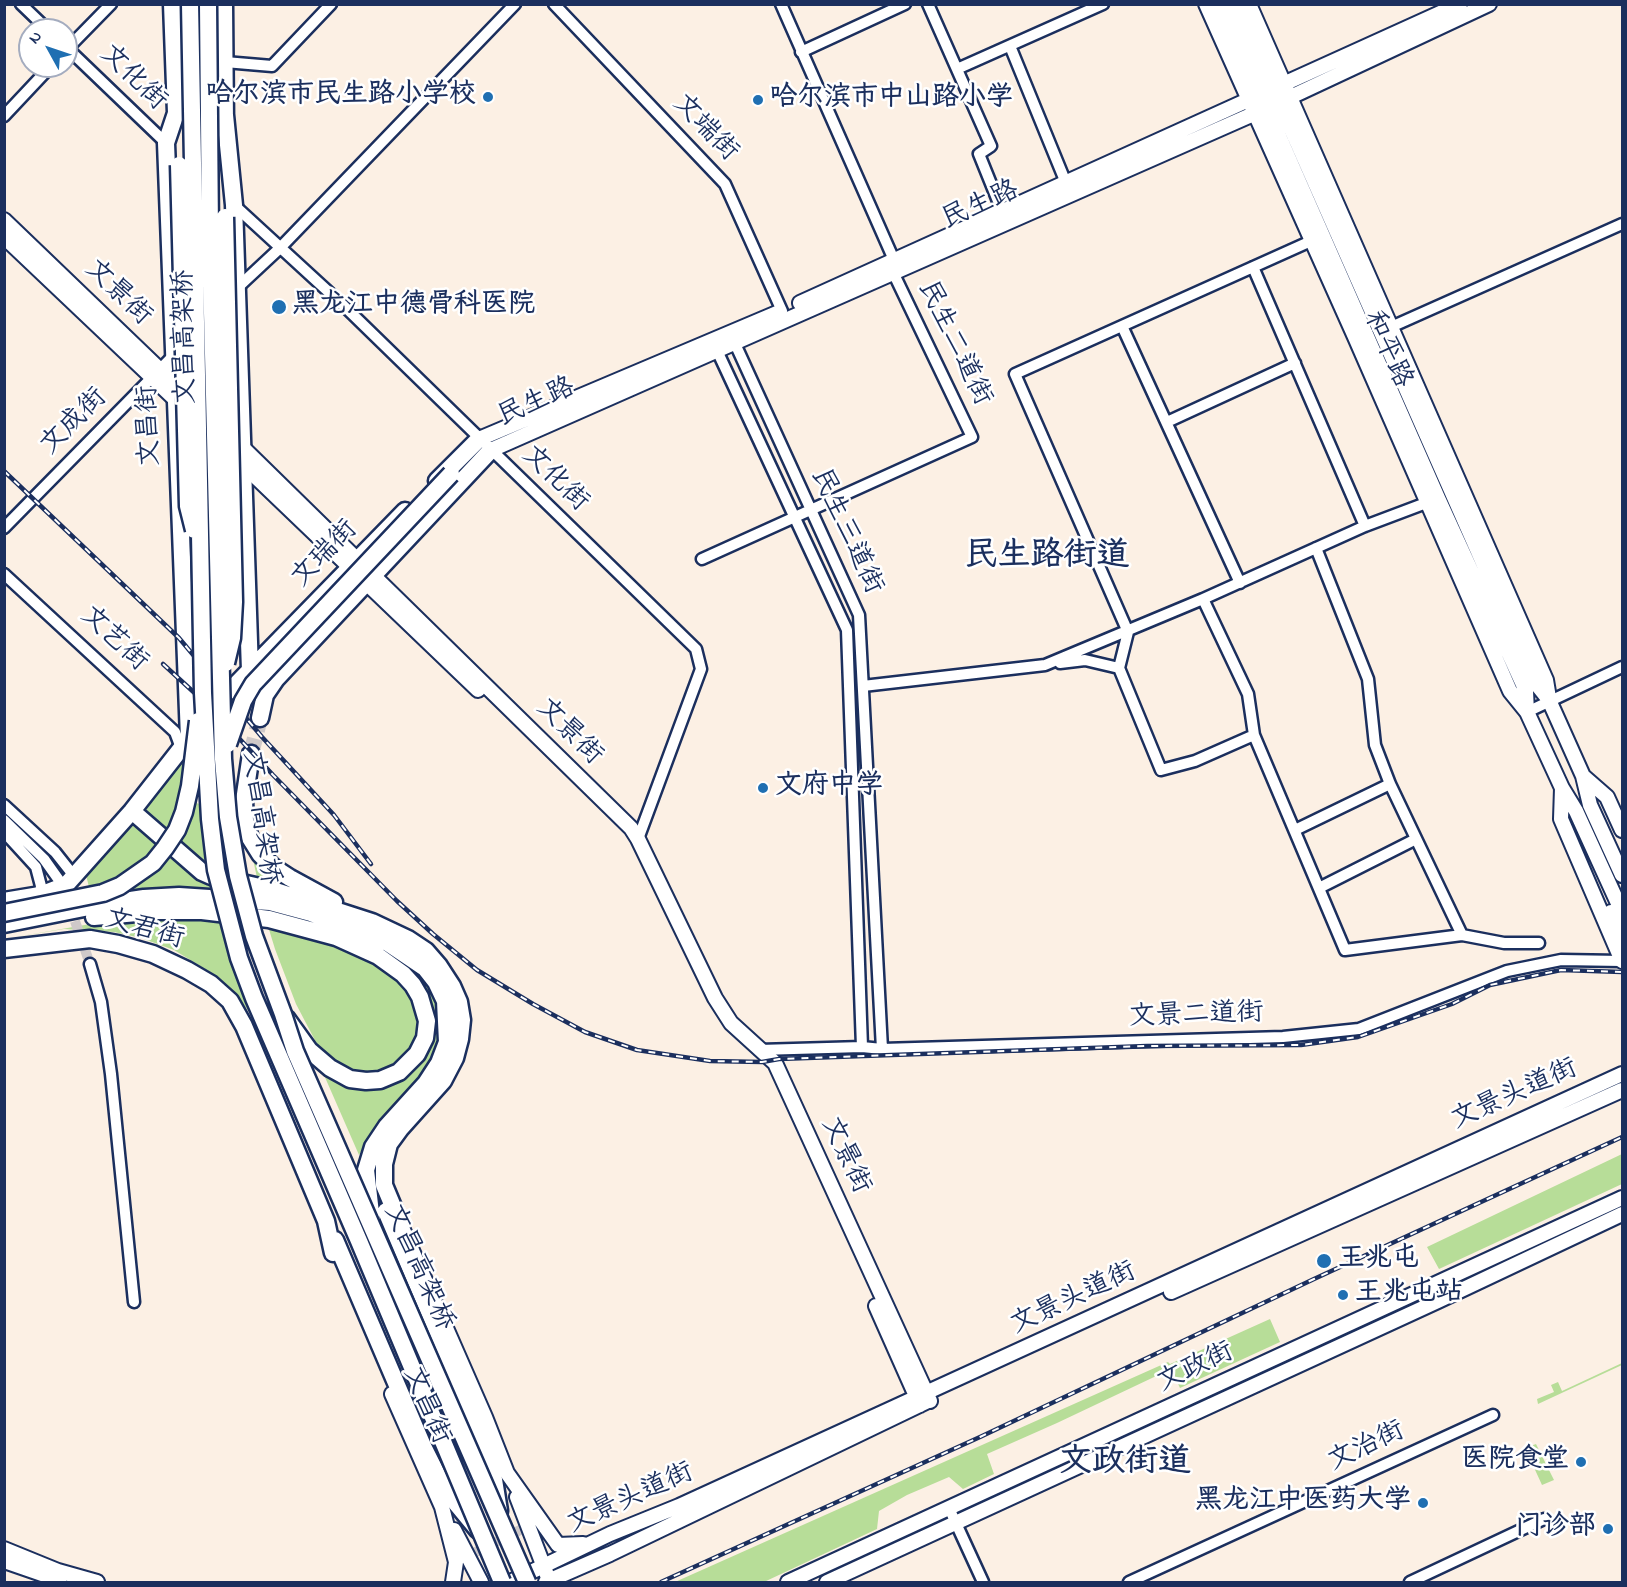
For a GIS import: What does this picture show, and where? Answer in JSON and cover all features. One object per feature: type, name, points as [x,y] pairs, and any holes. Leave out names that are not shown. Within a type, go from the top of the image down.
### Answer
[{"type":"highway","name":"文昌街","points":[[172,4],[179,165],[188,506],[201,559]]},
{"type":"highway","name":"文昌高架桥","points":[[190,4],[203,693],[210,819],[216,870],[239,958],[262,1018],[359,1241],[502,1582]]},
{"type":"highway","name":"文昌高架桥","points":[[208,4],[211,256],[223,759],[228,817],[238,876],[254,936],[295,1051],[527,1582]]},
{"type":"highway","points":[[221,684],[232,638],[234,602],[230,211],[225,115],[224,4]]},
{"type":"highway","name":"文昌街","points":[[176,113],[166,143],[175,354],[185,743]]},
{"type":"highway","points":[[230,211],[238,288],[250,671]]},
{"type":"highway","points":[[223,759],[239,709],[253,684],[451,474],[485,444]]},
{"type":"highway","name":"文瑞街","points":[[185,743],[212,709],[353,563],[485,444]]},
{"type":"highway","name":"文瑞街","points":[[260,718],[265,695],[276,679],[370,579],[485,444]]},
{"type":"highway","points":[[4,913],[103,893],[120,886],[153,863],[177,830],[184,812],[190,786],[203,693]]},
{"type":"highway","points":[[4,901],[40,895],[66,885],[67,880],[132,811],[185,743]]},
{"type":"highway","points":[[251,754],[244,801],[245,820],[250,838],[260,854],[273,867],[290,878],[408,939],[426,951],[452,986],[459,1002],[462,1020],[455,1058],[443,1081],[389,1144],[378,1163],[379,1186],[476,1422],[492,1467],[502,1527]]},
{"type":"highway","points":[[132,811],[202,872],[273,890],[372,922]]},
{"type":"highway","points":[[4,924],[144,898],[179,896],[270,902],[311,913],[388,943],[425,968],[436,982],[445,1001],[447,1042],[439,1064],[420,1090],[387,1126],[373,1147],[366,1170],[374,1231]]},
{"type":"highway","points":[[4,932],[105,915],[158,911],[202,911],[269,919],[336,937],[378,956],[403,974],[413,985],[425,1009],[427,1022],[425,1038],[417,1054],[399,1072],[380,1080],[366,1081],[350,1079],[330,1068],[309,1050],[283,1014]]},
{"type":"highway","name":"文君街","points":[[4,949],[90,939],[153,954],[211,984],[230,1001],[244,1026],[326,1221]]},
{"type":"highway","name":"文昌街","points":[[326,1221],[337,1252]]},
{"type":"highway","points":[[337,1252],[423,1446],[445,1490],[482,1535]]},
{"type":"main road","name":"和平路","points":[[1206,4],[1270,99]]},
{"type":"main road","name":"和平路","points":[[1221,4],[1391,327],[1546,680],[1549,700]]},
{"type":"main road","name":"和平路","points":[[1235,4],[1270,99],[1386,361],[1537,685],[1549,700],[1583,776],[1590,805],[1623,875]]},
{"type":"main road","name":"和平路","points":[[1249,4],[1270,99],[1311,241],[1510,691],[1527,712],[1623,912]]},
{"type":"main road","name":"民生路","points":[[732,338],[782,311],[892,265],[1066,183],[1270,99],[1460,4]]},
{"type":"main road","name":"民生路","points":[[485,444],[732,338],[892,265],[1489,4]]},
{"type":"main road","name":"文景街","points":[[4,220],[244,465],[353,563],[631,828],[715,998],[731,1023],[775,1063],[923,1398]]},
{"type":"main road","name":"文景街","points":[[4,237],[156,373]]},
{"type":"main road","points":[[1362,306],[1391,327],[1386,361],[1355,337],[1362,306]]},
{"type":"main road","name":"和平路","points":[[1386,361],[1438,498],[1526,691],[1527,712]]},
{"type":"main road","name":"文景街","points":[[175,392],[244,448],[353,563]]},
{"type":"main road","name":"文景街","points":[[370,579],[628,837],[708,1003],[723,1026],[768,1066],[923,1398]]},
{"type":"main road","points":[[1583,776],[1607,797],[1623,830]]},
{"type":"main road","points":[[1583,776],[1623,856]]},
{"type":"main road","points":[[1562,788],[1568,816],[1623,937]]},
{"type":"main road","points":[[1562,788],[1561,819],[1623,961]]},
{"type":"main road","name":"文景头道街","points":[[548,1582],[923,1398],[943,1386],[1623,1074]]},
{"type":"main road","name":"文景头道街","points":[[510,1582],[591,1543],[1623,1090]]},
{"type":"main road","name":"文政街","points":[[788,1582],[1623,1198]]},
{"type":"main road","name":"文政街","points":[[827,1582],[957,1524],[1623,1214]]},
{"type":"main road","points":[[394,1220],[485,1417],[544,1566],[548,1582]]},
{"type":"main road","name":"文昌街","points":[[337,1252],[415,1450],[442,1507],[456,1562],[453,1582]]},
{"type":"main road","points":[[507,1473],[558,1545],[591,1543]]},
{"type":"main road","points":[[442,1507],[481,1582]]},
{"type":"main road","points":[[4,1549],[58,1571],[97,1582]]},
{"type":"main road","points":[[4,1561],[67,1582]]},
{"type":"main road","name":"文景头道街","points":[[521,1582],[544,1566]]},
{"type":"street","points":[[21,4],[36,18]]},
{"type":"street","points":[[78,37],[111,4]]},
{"type":"street","points":[[225,62],[272,66],[331,4]]},
{"type":"street","name":"文成街","points":[[4,528],[238,288],[280,248],[515,4]]},
{"type":"street","name":"文端街","points":[[554,4],[725,184],[782,311]]},
{"type":"street","name":"民生二道街","points":[[702,559],[972,437],[892,265],[781,4]]},
{"type":"street","points":[[801,52],[905,4]]},
{"type":"street","points":[[928,4],[991,146],[979,154],[1002,212]]},
{"type":"street","points":[[957,69],[1103,4]]},
{"type":"street","points":[[1010,46],[1066,183]]},
{"type":"street","name":"文化街","points":[[78,60],[166,143]]},
{"type":"street","points":[[4,116],[40,78]]},
{"type":"street","name":"文化街","points":[[230,211],[280,248],[344,306],[696,649],[701,669],[638,839]]},
{"type":"street","points":[[1391,327],[1623,224]]},
{"type":"street","points":[[1254,735],[1195,761],[1161,770],[1119,668],[1128,632],[1015,374],[1311,241]]},
{"type":"street","points":[[1253,267],[1365,526]]},
{"type":"street","points":[[1122,326],[1240,583]]},
{"type":"street","name":"民生三道街","points":[[732,338],[859,615],[882,1049]]},
{"type":"street","name":"民生三道街","points":[[715,345],[847,630],[862,1047]]},
{"type":"street","points":[[1167,422],[1294,363]]},
{"type":"street","points":[[1045,665],[1128,632],[1365,526],[1426,503]]},
{"type":"street","points":[[1316,548],[1368,679],[1375,745],[1390,784],[1462,935]]},
{"type":"street","name":"文艺街","points":[[4,574],[185,743]]},
{"type":"street","points":[[1203,599],[1248,694],[1254,735],[1345,950],[1462,935],[1504,943],[1539,943]]},
{"type":"street","points":[[862,686],[1085,660],[1119,668]]},
{"type":"street","points":[[1527,712],[1623,667]]},
{"type":"street","points":[[1295,830],[1390,784]]},
{"type":"street","points":[[4,805],[55,852],[67,880]]},
{"type":"street","points":[[4,820],[67,880]]},
{"type":"street","points":[[4,832],[36,867],[41,886],[40,895]]},
{"type":"street","points":[[1319,888],[1416,839]]},
{"type":"street","name":"文景二道街","points":[[759,1050],[862,1047],[882,1049],[1283,1037],[1359,1029],[1507,971],[1561,960],[1623,961]]},
{"type":"street","points":[[90,964],[101,1002],[108,1053],[134,1302]]},
{"type":"street","name":"文治街","points":[[1129,1582],[1493,1415]]},
{"type":"street","points":[[949,1508],[983,1582]]},
{"type":"street","points":[[1410,1582],[1544,1519]]},
{"type":"green space","points":[[189,747],[190,776],[167,834],[149,815],[145,806],[164,784]]},
{"type":"green space","points":[[196,803],[200,804],[208,868],[177,845],[189,823]]},
{"type":"green space","points":[[132,819],[159,846],[152,854],[116,879],[89,887],[87,867]]},
{"type":"green space","points":[[250,846],[309,894],[258,882]]},
{"type":"green space","points":[[169,854],[190,871],[212,883],[214,892],[121,893]]},
{"type":"green space","points":[[142,915],[220,918],[233,962],[258,1025],[244,1005],[215,975],[174,950],[141,938],[114,932],[64,929],[10,938]]},
{"type":"green space","points":[[267,923],[366,955],[407,985],[420,1012],[418,1034],[407,1055],[380,1072],[368,1074],[353,1073],[328,1058],[318,1046],[296,1004]]},
{"type":"green space","points":[[408,966],[422,975],[437,1000],[439,1043],[435,1057],[426,1071],[378,1124],[359,1155],[324,1075],[346,1085],[376,1088],[434,1023],[429,997]]},
{"type":"green space","points":[[1622,1154],[1622,1184],[1439,1269],[1427,1247]]},
{"type":"green space","points":[[1270,1319],[1280,1342],[1180,1388],[1171,1369],[987,1454],[994,1474],[963,1489],[949,1477],[907,1495],[879,1511],[877,1529],[764,1582],[675,1582],[1168,1362],[1170,1364]]},
{"type":"green space","points":[[1622,1363],[1538,1404],[1537,1399],[1554,1392],[1551,1385],[1558,1382],[1562,1391]]},
{"type":"green space","points":[[1536,1444],[1554,1480],[1542,1485],[1525,1448]]},
{"type":"tunnel","points":[[251,754],[260,718]]},
{"type":"tunnel","points":[[70,907],[90,964]]},
{"type":"tunnel","points":[[462,1559],[534,1523]]},
{"type":"railway","points":[[4,471],[179,638],[262,737],[334,815],[371,864]]},
{"type":"railway","points":[[163,664],[212,709],[273,775],[397,901],[477,970],[585,1032],[637,1050],[710,1061],[762,1062],[779,1059],[1147,1046],[1301,1045],[1358,1037],[1452,1004],[1490,985],[1561,970],[1622,972]]},
{"type":"railway","points":[[661,1582],[980,1437],[1622,1137]]},
{"type":"place","name":"哈尔滨市民生路小学校","points":[[488,97]]},
{"type":"place","name":"哈尔滨市中山路小学","points":[[758,100]]},
{"type":"place","name":"黑龙江中德骨科医院","points":[[279,307]]},
{"type":"place","name":"文府中学","points":[[763,788]]},
{"type":"place","name":"王兆屯","points":[[1324,1261]]},
{"type":"place","name":"王兆屯站","points":[[1343,1295]]},
{"type":"place","name":"医院食堂","points":[[1581,1462]]},
{"type":"place","name":"黑龙江中医药大学","points":[[1423,1503]]},
{"type":"place","name":"门诊部","points":[[1608,1529]]},
{"type":"district","name":"民生路街道","points":[[1047,559]]},
{"type":"district","name":"文政街道","points":[[1125,1465]]}]
